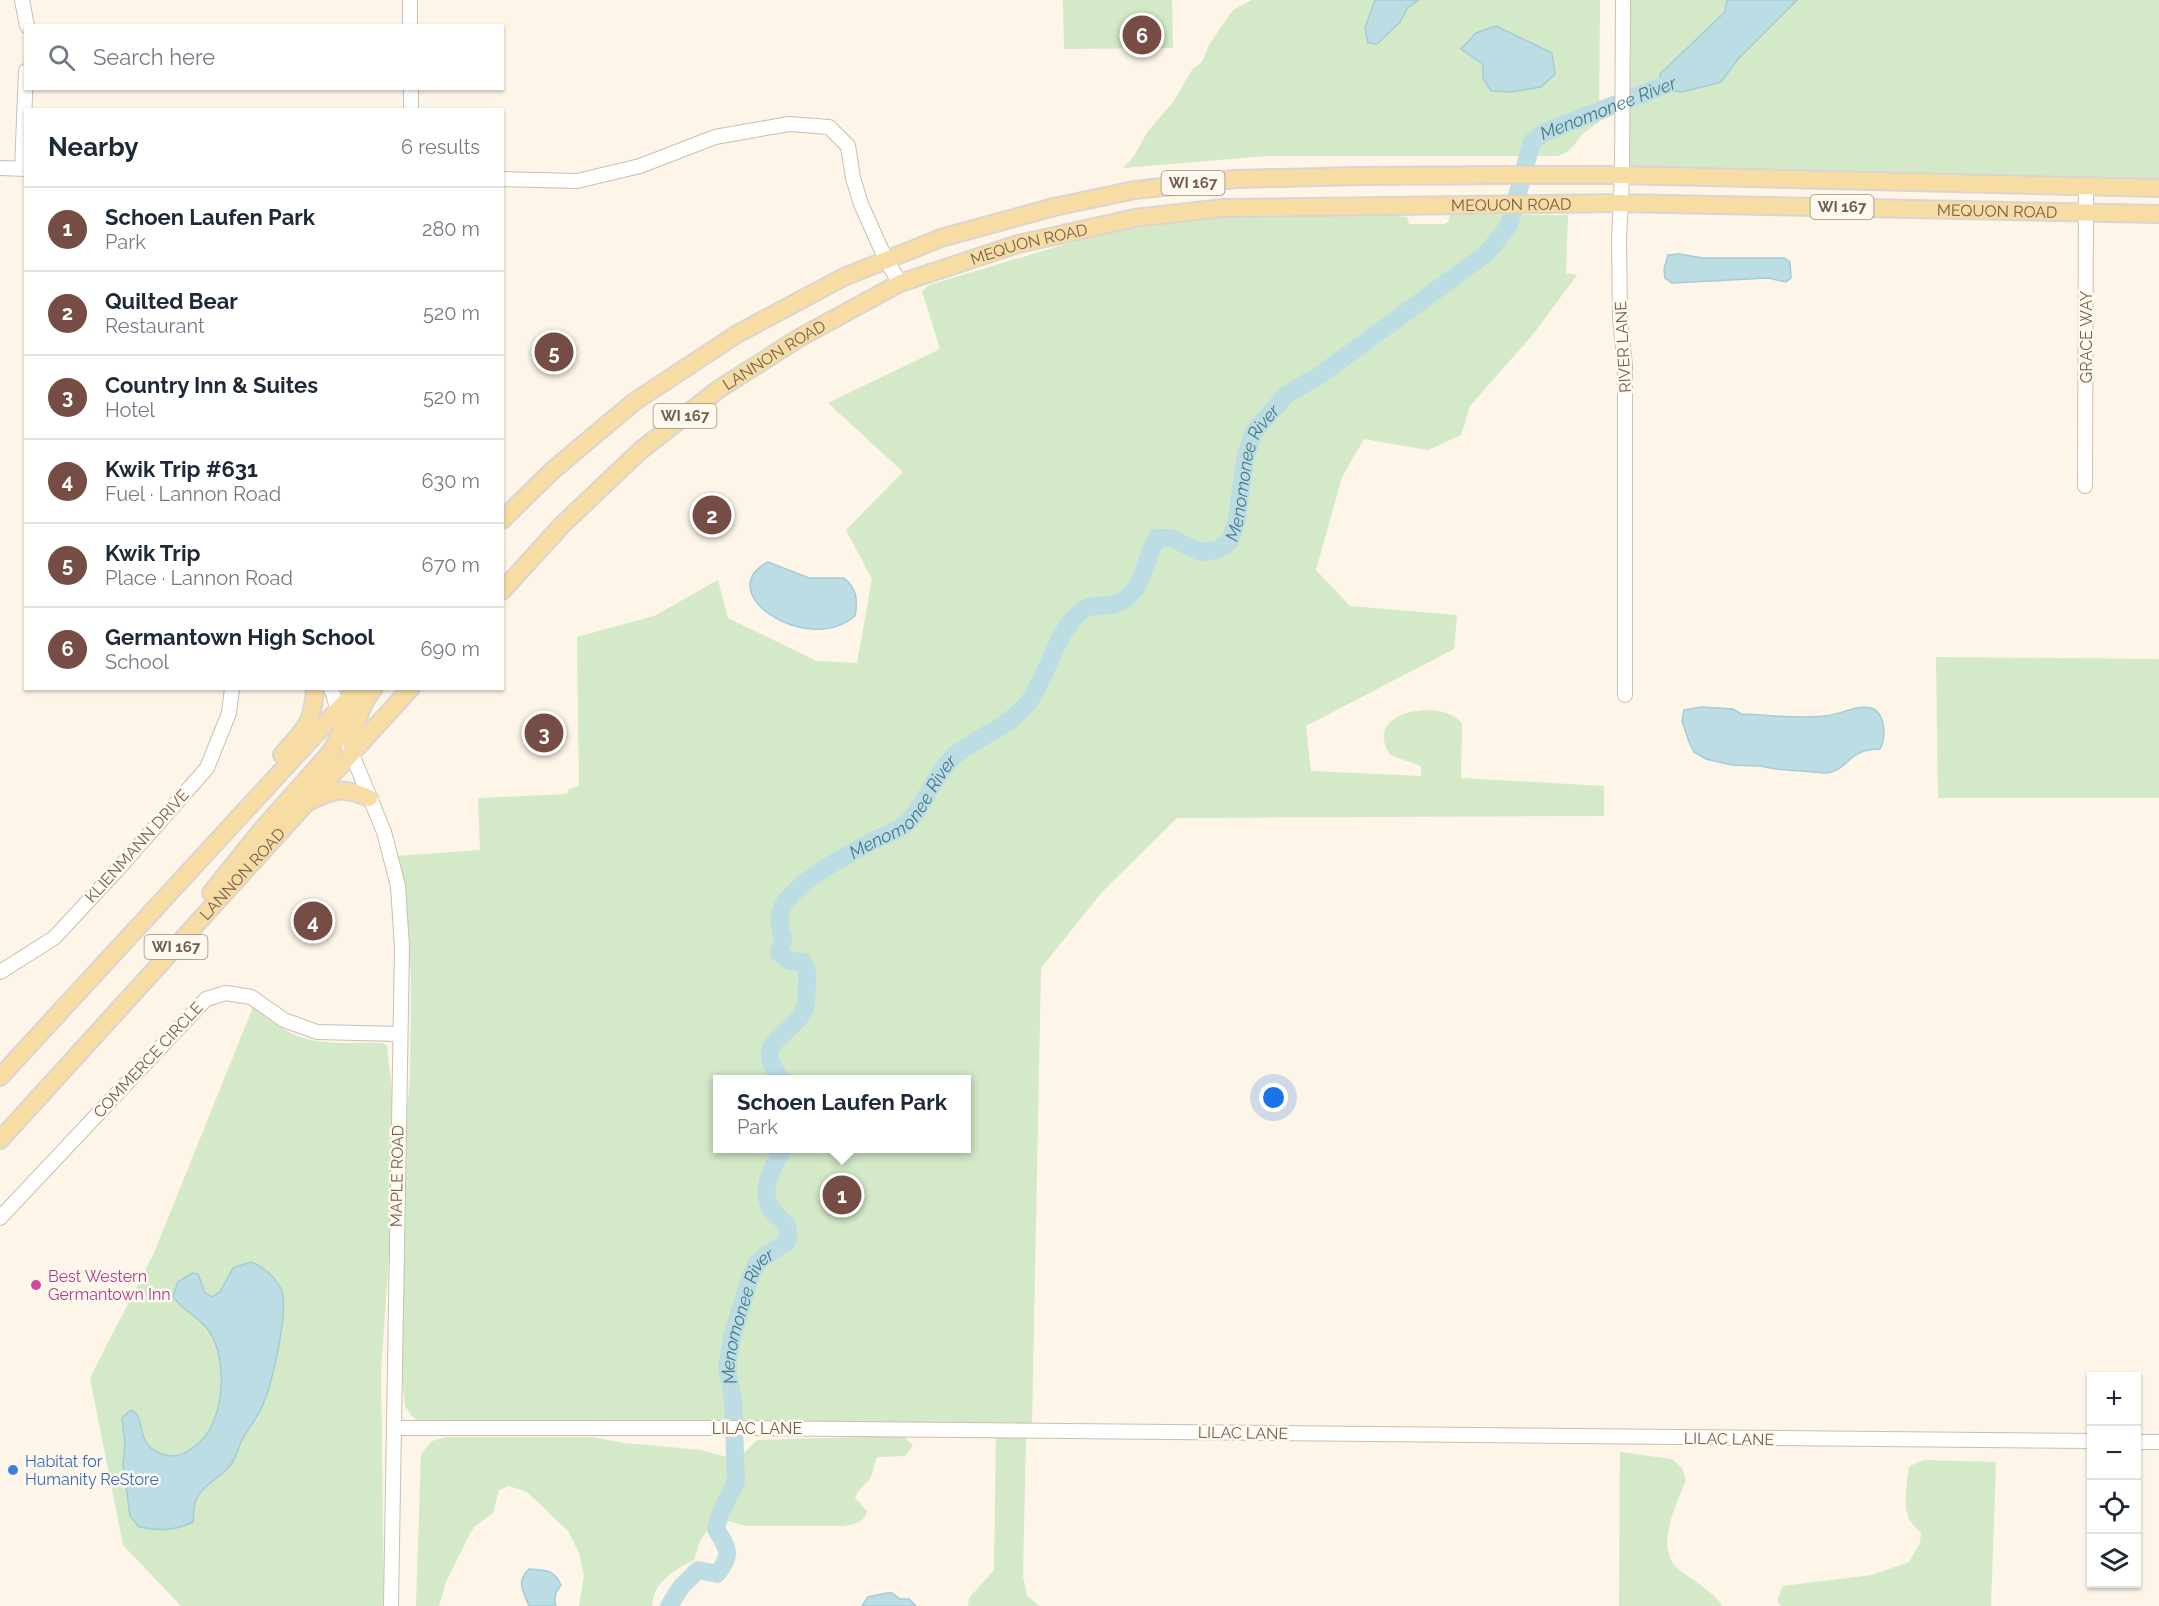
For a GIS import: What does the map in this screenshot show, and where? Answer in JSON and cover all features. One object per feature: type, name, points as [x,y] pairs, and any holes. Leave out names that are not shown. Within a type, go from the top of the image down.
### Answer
[{"type":"main road","name":"MEQUON ROAD","points":[[886,260],[941,238],[1054,207],[1135,190],[1236,179],[1622,175],[2159,188]]},
{"type":"main road","points":[[1835,181],[1835,207]]},
{"type":"main road","name":"MEQUON ROAD","points":[[900,283],[1018,244],[1135,218],[1224,208],[1619,203],[2159,214]]},
{"type":"main road","name":"LANNON ROAD","points":[[504,518],[553,470],[634,402],[737,334],[844,277],[886,260]]},
{"type":"main road","name":"LANNON ROAD","points":[[504,589],[563,524],[641,450],[719,389],[799,338],[900,283]]},
{"type":"main road","points":[[226,831],[250,791],[307,727],[313,714],[315,690]]},
{"type":"main road","points":[[351,754],[359,714],[372,690]]},
{"type":"main road","name":"LANNON ROAD","points":[[0,1140],[409,690]]},
{"type":"main road","points":[[202,918],[211,894],[259,833],[337,743],[352,692]]},
{"type":"main road","name":"WI 167","points":[[0,1077],[338,711],[352,692]]},
{"type":"main road","points":[[308,801],[342,790],[354,791],[369,798]]},
{"type":"street","points":[[22,0],[27,24]]},
{"type":"street","points":[[410,0],[410,24]]},
{"type":"street","name":"RIVER LANE","points":[[1623,0],[1622,175],[1619,203],[1620,318],[1625,366],[1625,694]]},
{"type":"street","points":[[25,108],[26,90]]},
{"type":"street","points":[[411,90],[412,108]]},
{"type":"street","points":[[504,179],[577,181],[640,166],[715,137],[789,124],[829,126],[848,146],[853,178],[861,204],[886,260],[900,283]]},
{"type":"street","points":[[0,168],[24,169]]},
{"type":"street","name":"GRACE WAY","points":[[2085,486],[2086,187]]},
{"type":"street","name":"KLIENMANN DRIVE","points":[[0,972],[54,938],[207,768],[229,713],[232,690]]},
{"type":"street","name":"MAPLE ROAD","points":[[332,690],[351,754],[384,832],[398,886],[402,946],[391,1606]]},
{"type":"street","name":"MAPLE ROAD","points":[[351,754],[352,692]]},
{"type":"street","name":"COMMERCE CIRCLE","points":[[0,1218],[206,999],[226,993],[251,997],[284,1020],[317,1032],[400,1034]]},
{"type":"street","name":"LILAC LANE","points":[[394,1428],[749,1428],[2087,1441]]},
{"type":"street","points":[[2141,1442],[2159,1442]]},
{"type":"green space","points":[[1063,0],[1172,0],[1173,48],[1064,49]]},
{"type":"green space","points":[[1252,0],[1600,0],[1599,122],[1583,134],[1570,149],[1558,156],[1266,156],[1123,168],[1134,156],[1148,131],[1174,101],[1192,70],[1202,62],[1210,43],[1233,10]]},
{"type":"green space","points":[[1623,0],[2159,0],[2159,181],[1622,175]]},
{"type":"green space","points":[[1376,214],[1407,217],[1409,224],[1444,224],[1448,222],[1450,215],[1568,215],[1566,273],[1577,275],[1534,333],[1470,406],[1461,435],[1428,450],[1364,439],[1342,477],[1316,570],[1350,606],[1457,615],[1454,649],[1306,726],[1311,771],[1421,776],[1421,766],[1390,755],[1384,740],[1386,728],[1395,719],[1423,710],[1452,715],[1462,723],[1461,778],[1604,786],[1604,816],[1177,818],[1102,892],[1041,968],[1032,1424],[417,1420],[405,1406],[399,1348],[403,1157],[410,1078],[411,976],[404,893],[397,856],[480,850],[478,798],[567,794],[569,789],[579,786],[577,637],[654,616],[718,580],[728,618],[817,661],[857,663],[872,579],[846,530],[903,472],[828,403],[940,349],[922,291],[929,285],[1089,237],[1213,218]]},
{"type":"green space","points":[[1936,657],[2159,659],[2159,798],[1938,798]]},
{"type":"green space","points":[[253,1007],[285,1030],[307,1039],[329,1042],[383,1043],[387,1046],[394,1109],[389,1254],[381,1372],[384,1606],[181,1606],[123,1545],[90,1378],[154,1253]]},
{"type":"green space","points":[[903,1436],[913,1445],[905,1456],[878,1457],[871,1477],[855,1498],[867,1511],[861,1521],[843,1526],[745,1526],[730,1521],[710,1526],[700,1541],[694,1560],[672,1573],[661,1583],[656,1590],[652,1606],[579,1606],[584,1576],[579,1553],[568,1531],[527,1492],[509,1486],[499,1490],[493,1513],[474,1527],[467,1539],[446,1582],[439,1606],[416,1606],[421,1454],[432,1441],[446,1437],[592,1437],[624,1443],[701,1450],[726,1457],[742,1455],[757,1440]]},
{"type":"green space","points":[[996,1436],[1026,1436],[1023,1576],[1027,1596],[1039,1606],[968,1606],[969,1598],[994,1570]]},
{"type":"green space","points":[[1620,1452],[1672,1459],[1682,1468],[1686,1480],[1670,1523],[1667,1546],[1670,1557],[1675,1566],[1711,1593],[1722,1606],[1619,1606]]},
{"type":"green space","points":[[1923,1460],[1996,1462],[1991,1606],[1781,1606],[1777,1600],[1783,1586],[1872,1575],[1909,1562],[1920,1543],[1921,1533],[1908,1516],[1906,1495],[1908,1473],[1909,1467]]},
{"type":"water","points":[[1375,0],[1419,0],[1408,7],[1400,22],[1377,44],[1368,43],[1365,28]]},
{"type":"water","points":[[1727,0],[1797,0],[1738,59],[1721,82],[1682,92],[1660,89],[1660,74],[1725,12]]},
{"type":"water","points":[[1496,26],[1552,53],[1555,74],[1541,87],[1511,92],[1491,91],[1483,78],[1483,64],[1461,49],[1476,33]]},
{"type":"water","points":[[1679,254],[1703,258],[1784,258],[1790,262],[1791,278],[1786,282],[1768,278],[1672,283],[1665,278],[1664,269],[1668,255]]},
{"type":"water","points":[[768,562],[809,578],[844,578],[852,586],[855,595],[855,616],[835,627],[813,629],[791,625],[772,616],[757,603],[750,589],[753,575]]},
{"type":"water","points":[[1702,707],[1733,709],[1741,714],[1814,717],[1866,707],[1880,715],[1883,739],[1880,749],[1861,752],[1840,768],[1827,773],[1732,765],[1706,759],[1694,752],[1682,721],[1684,710]]},
{"type":"water","points":[[251,1262],[272,1276],[281,1289],[283,1298],[279,1345],[262,1407],[241,1442],[232,1463],[201,1491],[194,1505],[193,1522],[167,1529],[139,1527],[130,1516],[123,1464],[125,1444],[122,1418],[131,1410],[136,1413],[146,1443],[159,1453],[176,1456],[185,1453],[200,1442],[215,1419],[219,1404],[221,1372],[215,1343],[201,1321],[181,1306],[173,1296],[178,1282],[192,1273],[198,1274],[205,1293],[212,1297],[220,1292],[233,1268]]},
{"type":"water","points":[[529,1569],[548,1571],[558,1580],[561,1585],[556,1595],[556,1606],[529,1606],[523,1592],[522,1578]]},
{"type":"water","points":[[892,1593],[900,1599],[909,1599],[916,1606],[862,1606],[868,1597]]},
{"type":"waterway","name":"Menomonee River","points":[[779,1075],[770,1056],[771,1048],[775,1041],[797,1021],[805,1008],[807,998],[805,965],[803,962],[790,961],[779,953],[783,940],[779,924],[780,914],[785,902],[793,893],[825,868],[907,823],[954,756],[1012,719],[1028,703],[1071,621],[1084,609],[1114,604],[1124,600],[1132,593],[1138,585],[1157,538],[1171,538],[1200,552],[1217,550],[1230,541],[1237,519],[1246,454],[1255,430],[1286,395],[1320,375],[1487,253],[1509,225],[1532,142],[1545,132],[1673,82],[1682,74]]},
{"type":"waterway","name":"Menomonee River","points":[[669,1606],[681,1587],[698,1570],[717,1574],[727,1556],[726,1547],[716,1529],[720,1514],[736,1482],[733,1398],[727,1368],[732,1337],[751,1275],[761,1259],[787,1242],[788,1234],[785,1223],[770,1208],[767,1195],[770,1174],[781,1153]]},
{"type":"place","name":"Germantown High School","points":[[1142,35]]},
{"type":"place","name":"Kwik Trip","points":[[554,352]]},
{"type":"place","name":"Quilted Bear","points":[[712,515]]},
{"type":"place","name":"Country Inn & Suites","points":[[544,733]]},
{"type":"place","name":"Kwik Trip #631","points":[[313,921]]},
{"type":"place","name":"Schoen Laufen Park","points":[[842,1195]]},
{"type":"place","name":"Best Western Germantown Inn","points":[[36,1285]]},
{"type":"place","name":"Habitat for Humanity ReStore","points":[[13,1470]]}]
